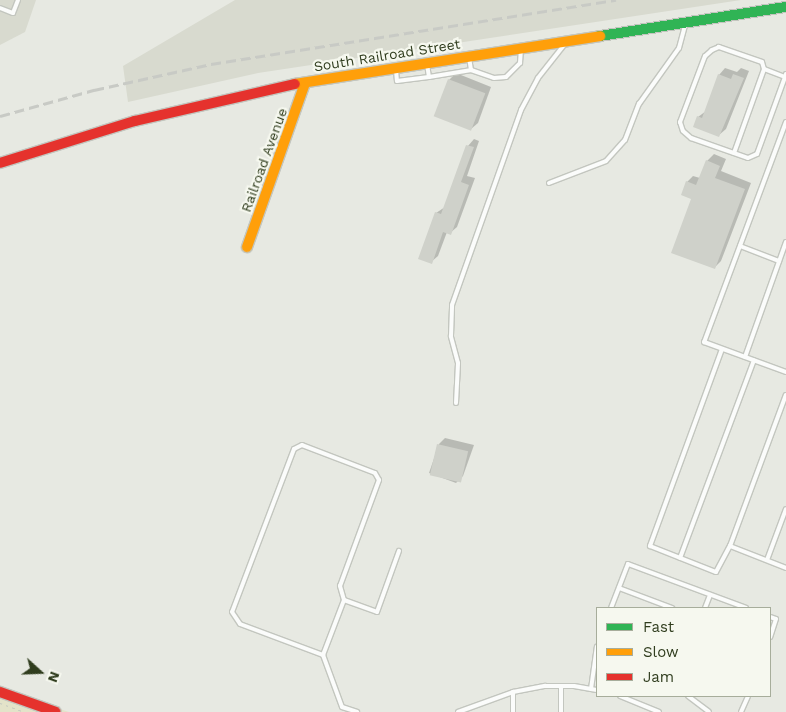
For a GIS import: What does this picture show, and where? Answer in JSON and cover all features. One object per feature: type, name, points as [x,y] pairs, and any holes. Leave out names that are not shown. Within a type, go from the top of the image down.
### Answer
[{"type":"street","name":"South Railroad Street","points":[[0,163],[135,121],[304,83],[786,7]]},
{"type":"street","name":"Railroad Avenue","points":[[248,247],[304,83]]},
{"type":"street","points":[[0,692],[56,712]]},
{"type":"lane","points":[[0,8],[13,13],[18,0]]},
{"type":"lane","points":[[549,183],[606,161],[625,140],[640,104],[678,48],[686,22]]},
{"type":"lane","points":[[456,403],[458,363],[451,336],[452,305],[521,110],[538,78],[567,41]]},
{"type":"lane","points":[[734,153],[764,69],[762,62],[720,47],[712,50],[705,56],[680,122],[683,131],[690,138],[748,158],[757,154],[786,75],[764,69]]},
{"type":"lane","points":[[395,68],[397,81],[471,70],[494,78],[506,77],[520,63],[521,48]]},
{"type":"lane","points":[[469,56],[471,70]]},
{"type":"lane","points":[[427,63],[429,77]]},
{"type":"lane","points":[[786,122],[785,129],[704,342],[786,372]]},
{"type":"lane","points":[[745,357],[786,242]]},
{"type":"lane","points":[[740,246],[779,261]]},
{"type":"lane","points":[[722,348],[650,546],[716,572],[730,546],[786,395]]},
{"type":"lane","points":[[680,558],[754,360]]},
{"type":"lane","points":[[323,655],[240,624],[232,612],[294,449],[302,445],[375,473],[378,480],[340,586],[344,600],[323,655],[342,707],[358,712]]},
{"type":"lane","points":[[767,560],[786,509]]},
{"type":"lane","points":[[730,546],[786,568]]},
{"type":"lane","points":[[344,600],[377,612],[399,551]]},
{"type":"lane","points":[[611,607],[628,564],[743,607]]},
{"type":"lane","points":[[619,588],[669,607]]},
{"type":"lane","points":[[704,607],[710,595]]},
{"type":"lane","points":[[771,617],[776,619],[771,634]]},
{"type":"lane","points":[[591,689],[596,662]]},
{"type":"lane","points":[[561,686],[561,712]]},
{"type":"lane","points":[[458,712],[513,692],[561,686],[596,690]]},
{"type":"lane","points":[[513,692],[514,712]]},
{"type":"lane","points":[[622,697],[659,712]]},
{"type":"lane","points":[[689,697],[709,712]]},
{"type":"lane","points":[[741,712],[748,697]]},
{"type":"path","points":[[0,703],[25,712]]},
{"type":"shaded area","points":[[0,0],[36,0],[25,32],[0,45]]},
{"type":"shaded area","points":[[235,0],[741,0],[258,73],[128,102],[123,66]]},
{"type":"green space","points":[[0,689],[69,712],[0,712]]},
{"type":"building","points":[[718,74],[731,79],[733,74],[744,78],[719,137],[693,127],[697,116],[702,118]]},
{"type":"building","points":[[448,79],[485,93],[471,131],[434,116]]},
{"type":"building","points":[[466,145],[474,147],[461,182],[469,185],[451,235],[443,232],[432,264],[418,259],[435,212],[441,214]]},
{"type":"building","points":[[706,160],[720,166],[715,178],[745,189],[715,269],[671,253],[691,199],[681,195],[686,181],[696,185]]},
{"type":"building","points":[[437,444],[468,451],[461,482],[430,475]]},
{"type":"railway","points":[[0,116],[94,90],[211,64],[616,0]]},
{"type":"traffic: fast","points":[[600,36],[786,7]]},
{"type":"traffic: slow","points":[[295,84],[600,36]]},
{"type":"traffic: slow","points":[[247,247],[305,83]]},
{"type":"traffic: jam","points":[[0,163],[135,121],[295,84]]},
{"type":"traffic: jam","points":[[0,692],[56,712]]}]
